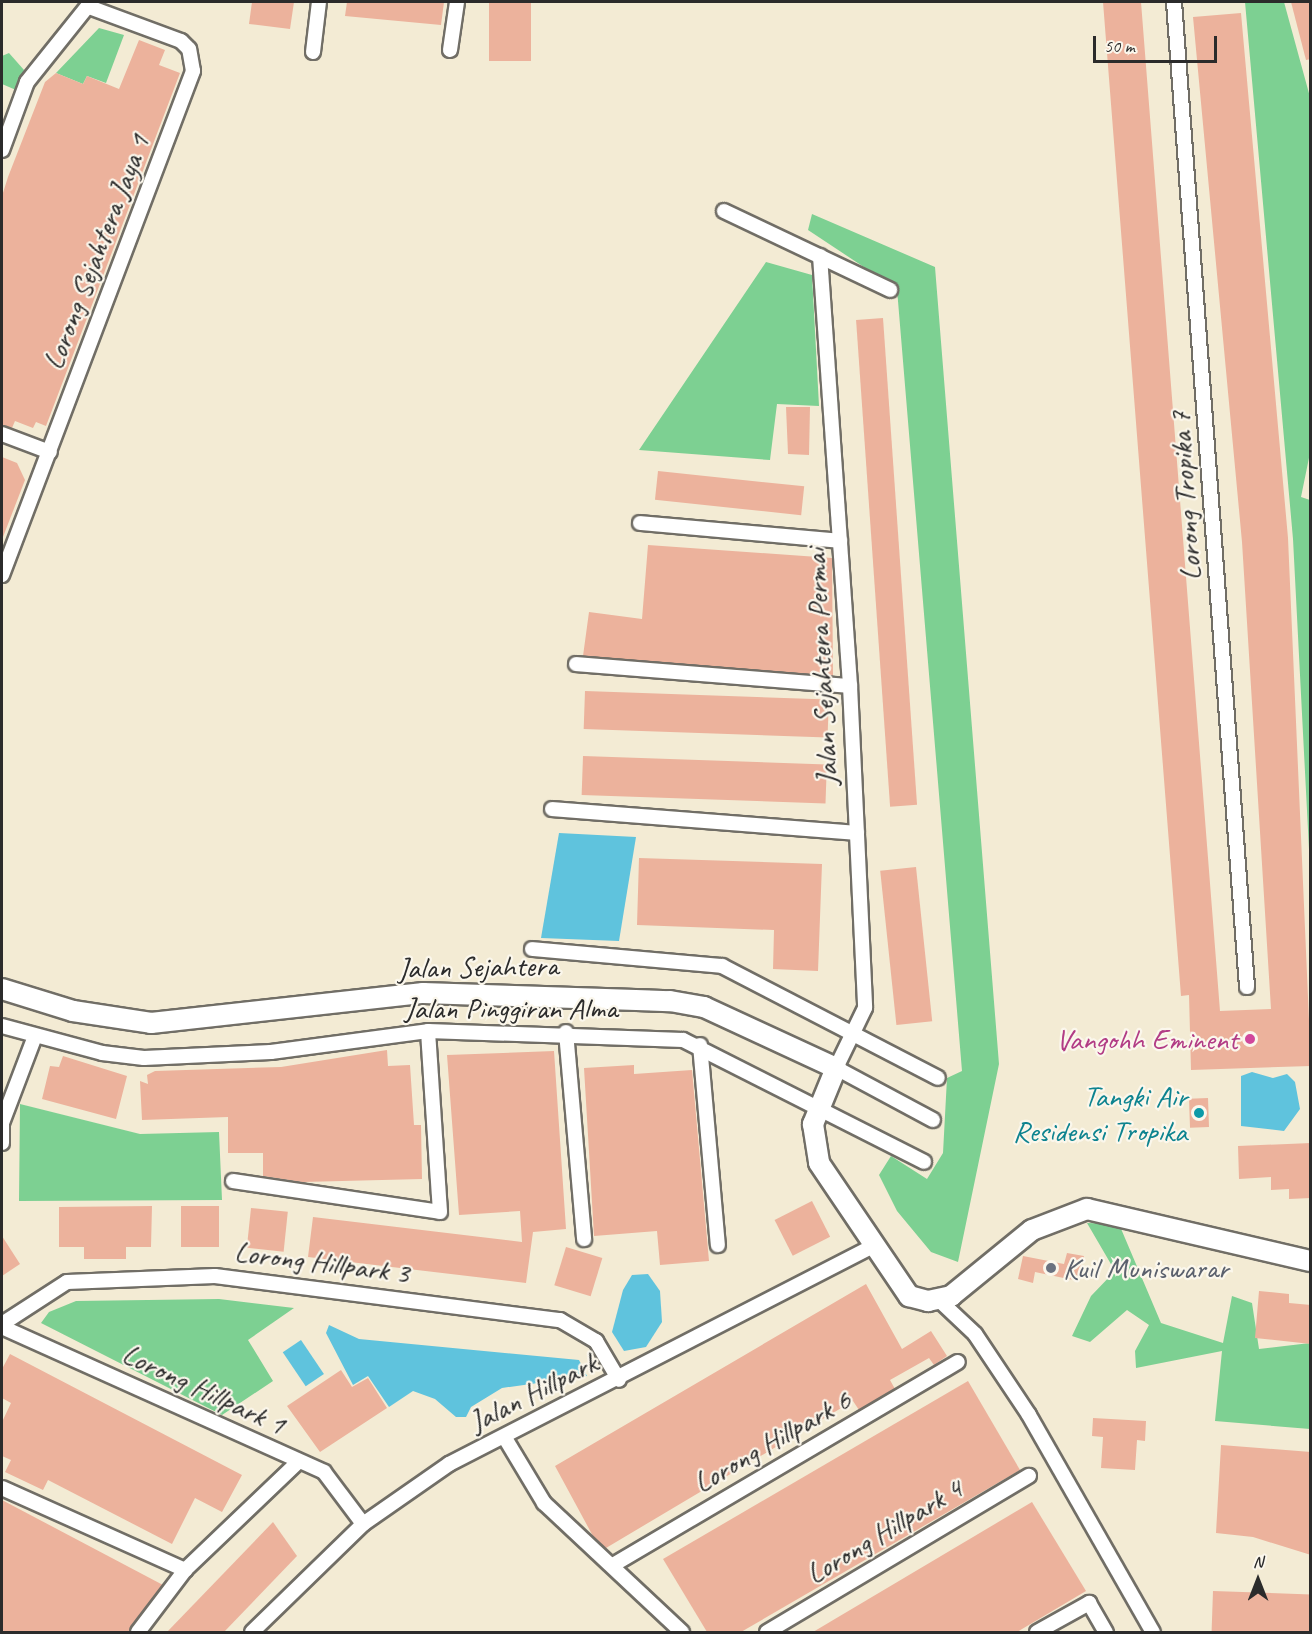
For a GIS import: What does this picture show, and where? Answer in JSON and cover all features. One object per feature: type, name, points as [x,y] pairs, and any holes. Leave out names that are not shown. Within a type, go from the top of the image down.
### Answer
[{"type":"main road","name":"Jalan Sejahtera","points":[[2,989],[73,1011],[151,1023],[423,993],[670,1000],[735,1018],[836,1068]]},
{"type":"main road","points":[[836,1068],[818,1107],[813,1124],[819,1163],[872,1247],[909,1296],[940,1300],[1032,1230],[1087,1209],[1311,1261]]},
{"type":"street","points":[[313,52],[319,2]]},
{"type":"street","points":[[450,50],[457,2]]},
{"type":"street","name":"Lorong Tropika 7","points":[[1174,2],[1247,987]]},
{"type":"street","points":[[2,150],[27,82],[90,4]]},
{"type":"street","name":"Lorong Sejahtera Jaya 1","points":[[2,575],[193,71],[189,49],[181,41],[90,4]]},
{"type":"street","points":[[724,211],[890,290]]},
{"type":"street","name":"Jalan Sejahtera Permai","points":[[820,256],[850,686],[865,1008],[836,1068]]},
{"type":"street","points":[[2,434],[50,452]]},
{"type":"street","points":[[640,523],[840,541]]},
{"type":"street","points":[[576,664],[850,686]]},
{"type":"street","points":[[552,809],[857,833]]},
{"type":"street","points":[[532,949],[722,966],[938,1078]]},
{"type":"street","name":"Jalan Pinggiran Alma","points":[[2,1026],[35,1036],[144,1058],[271,1052],[428,1031],[566,1032],[700,1045],[924,1162]]},
{"type":"street","points":[[233,1180],[440,1212],[428,1031]]},
{"type":"street","points":[[566,1032],[584,1239]]},
{"type":"street","points":[[2,1143],[2,1123],[35,1036]]},
{"type":"street","points":[[700,1045],[718,1245]]},
{"type":"street","name":"Jalan Sejahtera","points":[[836,1068],[933,1120]]},
{"type":"street","name":"Jalan Hillpark","points":[[252,1632],[363,1524],[449,1464],[619,1380],[872,1247]]},
{"type":"street","name":"Lorong Hillpark 3","points":[[2,1325],[67,1282],[192,1276],[259,1280],[560,1320],[596,1341],[619,1380]]},
{"type":"street","points":[[940,1300],[975,1334],[1029,1415],[1153,1632]]},
{"type":"street","name":"Lorong Hillpark 1","points":[[2,1325],[324,1472],[363,1524]]},
{"type":"street","name":"Lorong Hillpark 6","points":[[613,1565],[958,1362]]},
{"type":"street","points":[[505,1438],[544,1503],[613,1565],[681,1632]]},
{"type":"street","points":[[138,1632],[185,1570],[298,1462]]},
{"type":"street","name":"Lorong Hillpark 4","points":[[768,1632],[1029,1476]]},
{"type":"street","points":[[2,1488],[185,1570]]},
{"type":"street","points":[[1037,1632],[1089,1603],[1106,1632]]},
{"type":"green space","points":[[1245,2],[1284,2],[1310,97],[1310,453],[1301,497],[1310,500],[1310,869],[1293,539]]},
{"type":"green space","points":[[99,28],[124,35],[106,83],[87,76],[83,84],[56,73]]},
{"type":"green space","points":[[9,53],[24,70],[16,90],[2,84],[2,56]]},
{"type":"green space","points":[[812,214],[935,267],[999,1064],[958,1262],[931,1252],[897,1211],[879,1175],[891,1156],[927,1179],[943,1153],[947,1078],[962,1071],[897,289],[808,230]]},
{"type":"green space","points":[[766,262],[812,275],[819,406],[777,404],[770,460],[639,450]]},
{"type":"green space","points":[[20,1104],[140,1134],[219,1132],[222,1200],[19,1201]]},
{"type":"green space","points":[[1087,1223],[1119,1224],[1161,1323],[1223,1343],[1232,1296],[1252,1303],[1259,1349],[1310,1343],[1310,1429],[1215,1421],[1222,1351],[1136,1368],[1135,1351],[1149,1325],[1127,1310],[1090,1342],[1072,1336],[1091,1296],[1115,1271]]},
{"type":"green space","points":[[219,1299],[294,1308],[248,1340],[273,1381],[222,1415],[41,1323],[49,1312],[76,1301]]},
{"type":"water","points":[[559,833],[636,837],[619,941],[541,938]]},
{"type":"water","points":[[1252,1072],[1273,1078],[1287,1074],[1295,1082],[1300,1109],[1284,1131],[1241,1126],[1241,1076]]},
{"type":"water","points":[[648,1274],[660,1291],[662,1322],[646,1347],[624,1351],[612,1332],[623,1290],[632,1275]]},
{"type":"water","points":[[329,1325],[359,1339],[579,1360],[587,1376],[502,1388],[471,1407],[466,1417],[456,1417],[435,1399],[413,1391],[389,1407],[368,1376],[353,1385],[326,1333]]},
{"type":"water","points":[[301,1340],[324,1374],[306,1386],[283,1352]]},
{"type":"building","points":[[252,2],[294,2],[290,29],[249,24]]},
{"type":"building","points":[[347,2],[444,2],[441,25],[345,16]]},
{"type":"building","points":[[489,2],[531,2],[531,61],[489,61]]},
{"type":"building","points":[[1103,2],[1141,2],[1220,1011],[1271,1009],[1242,542],[1193,17],[1241,13],[1288,538],[1311,1066],[1191,1070],[1189,995],[1181,996]]},
{"type":"building","points":[[1291,2],[1311,2],[1311,59],[1306,60]]},
{"type":"building","points":[[139,40],[165,50],[159,65],[180,73],[46,426],[36,422],[33,428],[15,421],[12,428],[2,425],[2,196],[8,177],[45,82],[56,73],[83,84],[87,76],[119,89]]},
{"type":"building","points":[[883,318],[917,805],[890,807],[856,320]]},
{"type":"building","points":[[786,407],[810,407],[809,455],[788,454]]},
{"type":"building","points":[[2,457],[17,463],[25,480],[3,537]]},
{"type":"building","points":[[658,471],[804,486],[801,515],[655,500]]},
{"type":"building","points":[[648,545],[832,558],[833,676],[583,656],[589,612],[642,619]]},
{"type":"building","points":[[585,691],[829,700],[828,737],[584,729]]},
{"type":"building","points":[[583,756],[827,765],[825,803],[582,795]]},
{"type":"building","points":[[639,858],[822,864],[818,971],[773,969],[774,930],[637,925]]},
{"type":"building","points":[[916,867],[932,1021],[896,1025],[880,871]]},
{"type":"building","points":[[387,1050],[388,1066],[410,1065],[414,1125],[421,1125],[422,1179],[302,1182],[263,1176],[263,1153],[228,1153],[228,1117],[142,1120],[140,1081],[148,1084],[147,1075],[155,1071],[281,1067]]},
{"type":"building","points":[[554,1051],[566,1229],[533,1232],[526,1283],[308,1257],[313,1217],[522,1242],[520,1211],[459,1215],[447,1055]]},
{"type":"building","points":[[63,1056],[127,1076],[116,1119],[42,1099],[50,1066],[59,1067]]},
{"type":"building","points":[[634,1065],[634,1074],[692,1070],[709,1261],[660,1265],[657,1231],[594,1236],[584,1068]]},
{"type":"building","name":"Tangki Air Residensi Tropika","points":[[1208,1098],[1209,1127],[1190,1128],[1189,1099]]},
{"type":"building","points":[[1311,1143],[1311,1198],[1289,1199],[1289,1189],[1271,1190],[1271,1177],[1239,1179],[1238,1146]]},
{"type":"building","points":[[812,1201],[830,1237],[793,1256],[775,1220]]},
{"type":"building","points":[[152,1206],[151,1247],[126,1247],[126,1259],[84,1259],[84,1247],[59,1247],[59,1207]]},
{"type":"building","points":[[181,1206],[219,1206],[219,1247],[181,1247]]},
{"type":"building","points":[[251,1208],[288,1212],[284,1252],[247,1248]]},
{"type":"building","points":[[2,1236],[20,1264],[2,1276]]},
{"type":"building","points":[[566,1247],[602,1258],[591,1296],[554,1285]]},
{"type":"building","name":"Kuil Muniswarar","points":[[1067,1253],[1084,1256],[1078,1281],[1035,1272],[1033,1283],[1018,1279],[1023,1256],[1064,1264]]},
{"type":"building","points":[[866,1284],[902,1349],[931,1331],[947,1356],[934,1365],[929,1358],[890,1380],[895,1389],[859,1410],[853,1401],[606,1548],[594,1538],[555,1466]]},
{"type":"building","points":[[1259,1291],[1289,1294],[1289,1303],[1311,1305],[1311,1344],[1255,1338]]},
{"type":"building","points":[[10,1354],[242,1475],[222,1512],[195,1498],[172,1544],[48,1480],[43,1490],[5,1472],[11,1460],[2,1456],[2,1422],[11,1403],[2,1398],[2,1369]]},
{"type":"building","points":[[341,1370],[352,1387],[368,1378],[387,1408],[320,1452],[287,1406]]},
{"type":"building","points":[[968,1381],[1020,1470],[741,1632],[707,1632],[663,1559]]},
{"type":"building","points":[[1093,1418],[1146,1421],[1145,1441],[1137,1440],[1135,1470],[1101,1468],[1103,1437],[1092,1436]]},
{"type":"building","points":[[1221,1445],[1311,1452],[1311,1555],[1253,1537],[1216,1533]]},
{"type":"building","points":[[2,1500],[163,1585],[129,1632],[2,1632]]},
{"type":"building","points":[[1032,1502],[1086,1591],[1017,1632],[813,1632]]},
{"type":"building","points":[[273,1522],[297,1556],[224,1632],[167,1632]]},
{"type":"building","points":[[1213,1591],[1310,1594],[1310,1632],[1212,1632]]},
{"type":"place","name":"Vangohh Eminent","points":[[1250,1039]]},
{"type":"place","name":"Tangki Air Residensi Tropika","points":[[1199,1113]]},
{"type":"place","name":"Kuil Muniswarar","points":[[1051,1268]]}]
